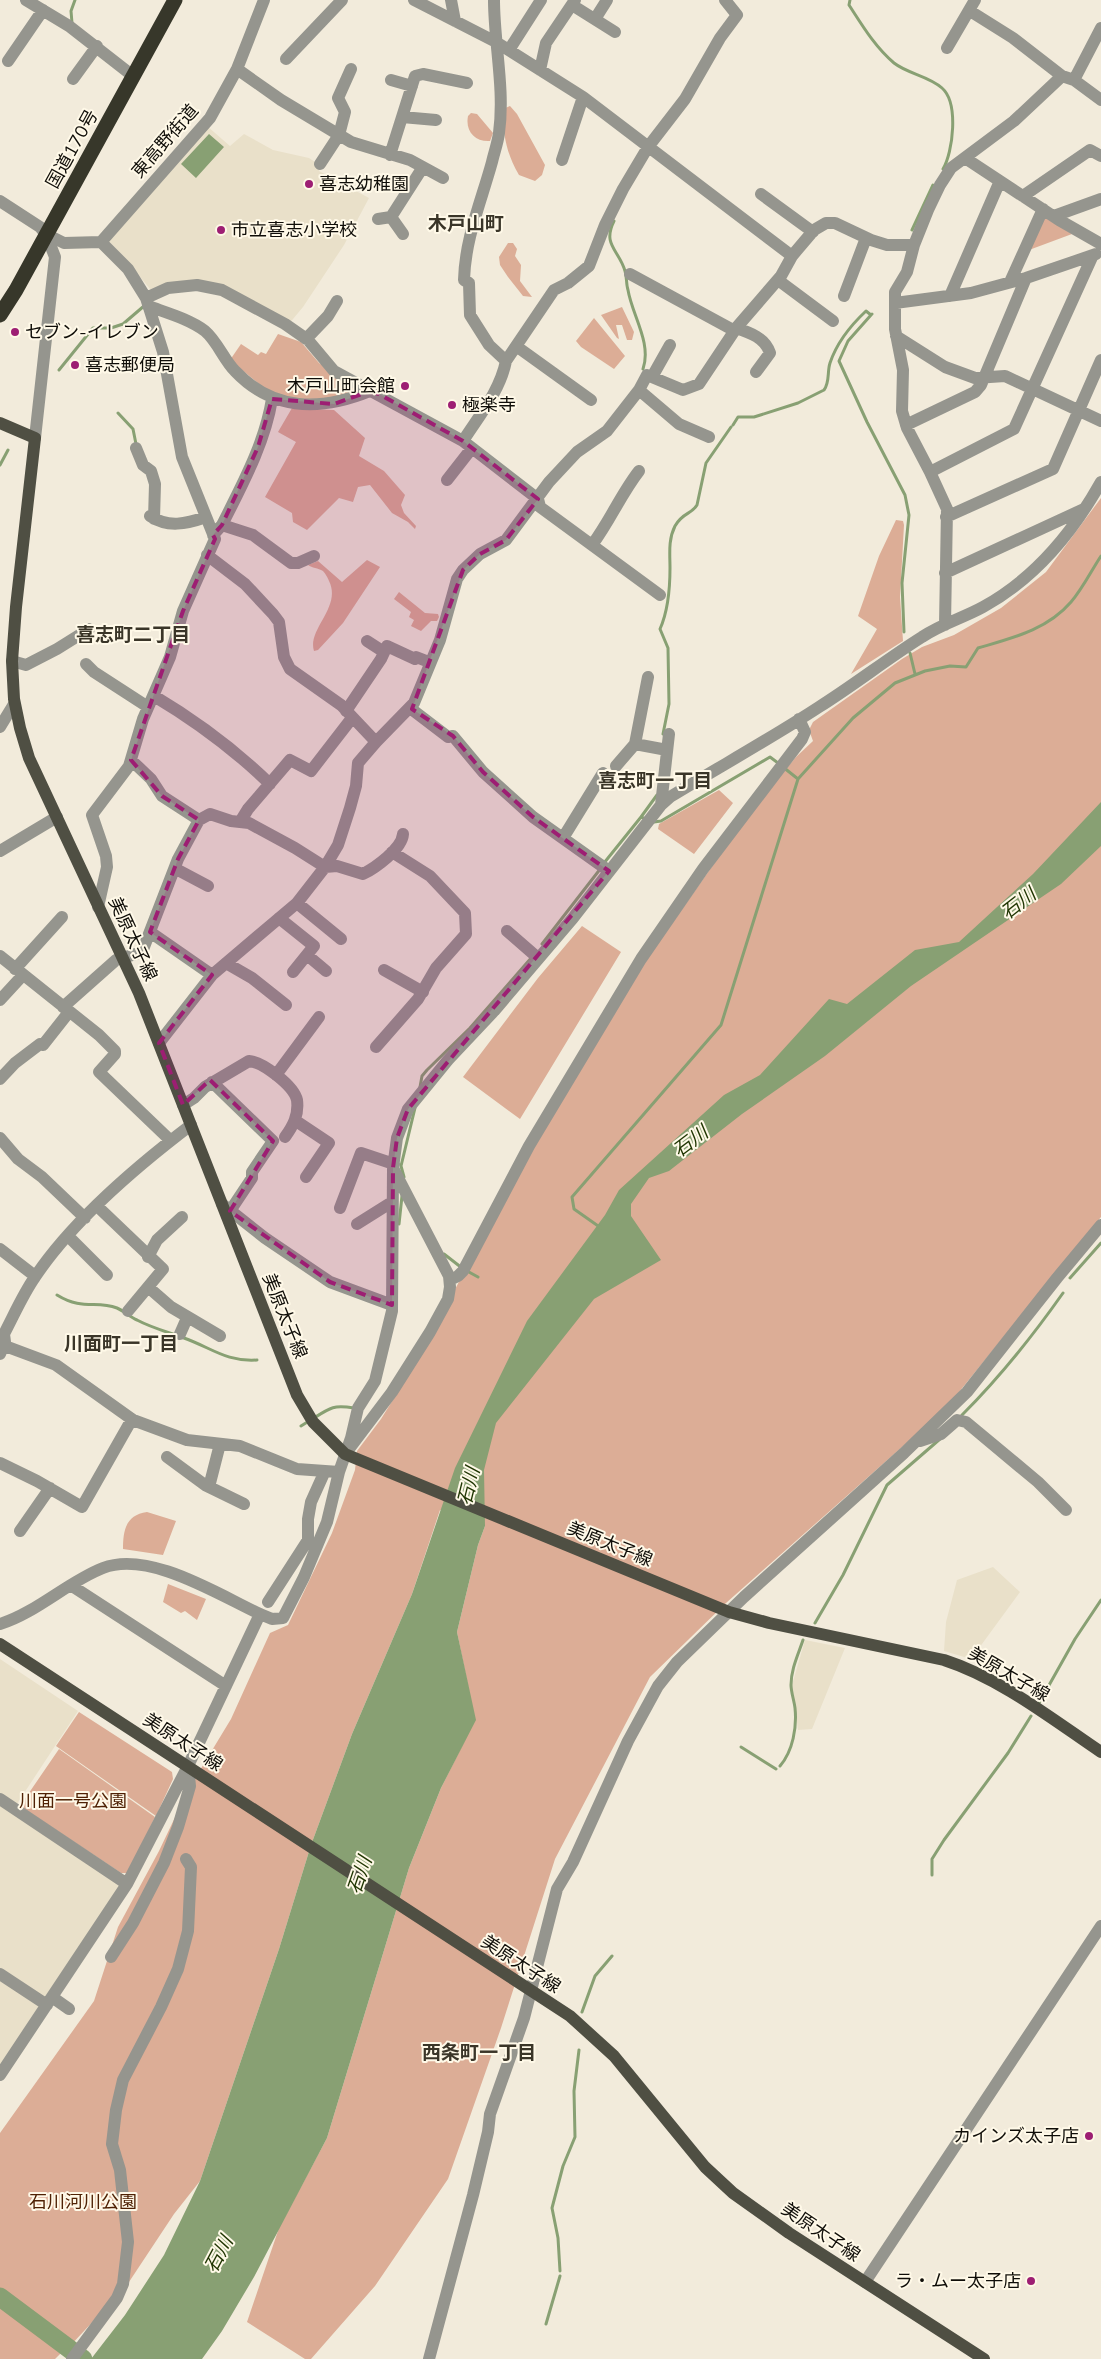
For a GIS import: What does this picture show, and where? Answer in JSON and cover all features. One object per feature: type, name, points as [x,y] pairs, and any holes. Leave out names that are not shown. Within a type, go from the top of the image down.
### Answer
[{"type":"highway","name":"国道170号","points":[[0,315],[176,0]]},
{"type":"main road","points":[[0,423],[35,438]]},
{"type":"main road","name":"美原太子線","points":[[35,438],[14,634],[12,672],[14,704],[29,758],[123,958],[159,1043],[226,1208],[302,1405],[322,1433],[348,1455],[723,1610],[769,1623],[961,1665],[996,1683],[1101,1752]]},
{"type":"main road","name":"美原太子線","points":[[0,1644],[570,2016],[614,2056],[706,2167],[733,2193],[789,2233],[984,2359]]},
{"type":"street","points":[[26,0],[97,46],[134,76]]},
{"type":"street","name":"東高野街道","points":[[101,242],[210,118],[237,69],[264,0]]},
{"type":"street","points":[[286,59],[342,0]]},
{"type":"street","points":[[414,0],[496,42],[583,97],[792,256]]},
{"type":"street","points":[[451,0],[454,21]]},
{"type":"street","points":[[494,0],[496,42],[500,63],[500,133],[464,257],[464,280],[470,282],[470,315],[489,345],[506,361]]},
{"type":"street","points":[[509,50],[540,0]]},
{"type":"street","points":[[595,19],[607,0]]},
{"type":"street","points":[[447,480],[494,394],[504,373],[506,361],[554,290],[568,283],[589,266],[605,225],[623,188],[648,147],[685,99],[720,38],[737,15],[725,0]]},
{"type":"street","points":[[540,70],[546,43],[574,2],[614,32]]},
{"type":"street","points":[[947,48],[972,5],[1013,38],[1101,100]]},
{"type":"street","points":[[8,61],[43,10]]},
{"type":"street","points":[[945,625],[947,508],[906,425],[902,411],[903,370],[896,336],[895,292],[907,272],[914,245],[940,185],[951,168],[1068,78],[1101,28]]},
{"type":"street","points":[[72,79],[97,46]]},
{"type":"street","points":[[237,69],[281,100],[351,142],[410,160],[443,178]]},
{"type":"street","points":[[320,164],[339,134],[345,112],[338,98],[351,69]]},
{"type":"street","points":[[390,154],[415,76],[423,74],[467,83]]},
{"type":"street","points":[[391,80],[412,86]]},
{"type":"street","points":[[562,160],[583,97]]},
{"type":"street","points":[[402,117],[436,120]]},
{"type":"street","points":[[1023,196],[1090,150],[1101,156]]},
{"type":"street","points":[[965,158],[1101,244]]},
{"type":"street","points":[[378,219],[391,217],[423,167]]},
{"type":"street","points":[[950,296],[1000,181]]},
{"type":"street","points":[[761,194],[781,202],[813,232]]},
{"type":"street","points":[[1054,216],[1101,199]]},
{"type":"street","points":[[0,201],[40,226],[46,234],[55,257],[35,438]]},
{"type":"street","points":[[1010,282],[1043,209]]},
{"type":"street","points":[[391,217],[403,234]]},
{"type":"street","points":[[159,1043],[212,975],[297,903],[325,867],[338,845],[350,808],[356,786],[358,763],[410,708],[440,640],[457,579],[463,570],[480,554],[506,540],[549,482],[577,452],[607,431],[639,390],[647,375],[683,390],[699,384],[736,329],[778,280],[792,256],[813,232],[826,223],[835,223],[866,238],[887,245],[914,245]]},
{"type":"street","points":[[46,234],[64,243],[101,242],[128,269],[147,302],[162,352],[182,457],[215,539],[183,611],[170,657],[151,701],[131,760],[114,789],[92,816],[106,856],[107,867],[98,907]]},
{"type":"street","points":[[844,296],[866,238]]},
{"type":"street","points":[[895,303],[971,293],[1026,278],[1097,253]]},
{"type":"street","points":[[930,472],[1014,429],[1097,253]]},
{"type":"street","points":[[630,274],[736,329],[750,333],[767,344],[770,354],[756,372]]},
{"type":"street","points":[[906,425],[975,392],[984,378],[1026,278]]},
{"type":"street","points":[[778,280],[833,321]]},
{"type":"street","points":[[147,302],[168,288],[197,285],[222,290],[285,324],[306,339],[334,371],[467,444],[538,499],[540,507],[660,595]]},
{"type":"street","points":[[306,339],[328,316],[337,301]]},
{"type":"street","points":[[147,302],[205,332],[234,371],[254,388],[272,399],[291,403],[334,404],[370,391]]},
{"type":"street","points":[[896,336],[945,367],[975,378],[1005,376],[1101,421]]},
{"type":"street","points":[[516,346],[591,400]]},
{"type":"street","points":[[652,377],[670,346]]},
{"type":"street","points":[[946,517],[1052,469],[1101,360]]},
{"type":"street","points":[[639,390],[676,429],[709,437]]},
{"type":"street","points":[[213,535],[222,525],[258,447],[269,416],[272,399]]},
{"type":"street","points":[[136,448],[144,465],[151,471],[155,484],[152,517],[183,525],[206,517]]},
{"type":"street","points":[[592,546],[639,470]]},
{"type":"street","points":[[348,1455],[358,1408],[375,1381],[392,1305],[393,1166],[397,1138],[408,1109],[448,1060],[494,1011],[534,955],[573,918],[661,804],[800,719],[924,635],[984,607],[1025,578],[1056,547],[1085,508],[1101,482]]},
{"type":"street","points":[[946,573],[1085,508]]},
{"type":"street","points":[[222,525],[253,535],[291,563],[298,563],[314,556]]},
{"type":"street","points":[[207,555],[245,584],[273,614],[278,622],[284,657],[290,669],[341,705],[376,742]]},
{"type":"street","points":[[12,662],[26,664],[57,649],[89,628]]},
{"type":"street","points":[[367,641],[384,652]]},
{"type":"street","points":[[240,822],[248,809],[290,760],[311,771],[349,714],[387,646],[416,659],[416,657],[429,662]]},
{"type":"street","points":[[86,664],[94,672],[214,736],[246,761],[270,784]]},
{"type":"street","points":[[616,766],[635,744],[648,677]]},
{"type":"street","points":[[0,728],[14,704]]},
{"type":"street","points":[[410,708],[448,737],[453,736],[483,772],[533,817],[609,871]]},
{"type":"street","points":[[450,1280],[463,1271],[529,1146],[645,952],[703,869],[802,739],[805,732],[800,719]]},
{"type":"street","points":[[661,804],[669,734]]},
{"type":"street","points":[[635,744],[667,750]]},
{"type":"street","points":[[131,760],[151,779],[162,796],[199,820]]},
{"type":"street","points":[[563,838],[603,773]]},
{"type":"street","points":[[0,1079],[15,1063],[40,1044],[43,1045],[66,1009],[116,960],[142,952],[167,886],[176,869],[178,859],[199,820],[210,814],[248,823],[295,848],[325,867],[337,866],[363,874],[377,867],[392,852],[403,839],[403,834]]},
{"type":"street","points":[[0,851],[57,817]]},
{"type":"street","points":[[376,1047],[423,992],[436,968],[466,934],[465,913],[430,876],[392,852]]},
{"type":"street","points":[[176,869],[208,886]]},
{"type":"street","points":[[297,903],[326,934],[341,939]]},
{"type":"street","points":[[0,1000],[19,972],[62,917]]},
{"type":"street","points":[[279,918],[314,946],[294,972]]},
{"type":"street","points":[[507,931],[534,955]]},
{"type":"street","points":[[150,932],[212,975]]},
{"type":"street","points":[[307,955],[326,971]]},
{"type":"street","points":[[0,956],[99,1035],[115,1051],[115,1054],[99,1072],[170,1140]]},
{"type":"street","points":[[226,963],[252,978],[286,1005]]},
{"type":"street","points":[[384,970],[423,992]]},
{"type":"street","points":[[276,1075],[319,1017]]},
{"type":"street","points":[[183,1105],[212,1082],[250,1061],[258,1061],[276,1075],[297,1100],[296,1121],[285,1137]]},
{"type":"street","points":[[212,1082],[273,1141],[252,1172],[252,1178],[226,1208],[265,1238],[330,1282],[392,1305]]},
{"type":"street","points":[[296,1121],[329,1143],[306,1176]]},
{"type":"street","points":[[191,1125],[149,1156],[68,1236],[35,1276],[4,1334],[1,1348],[56,1365],[132,1419],[187,1440],[240,1446],[297,1469],[338,1472]]},
{"type":"street","points":[[0,1138],[18,1158],[42,1177],[85,1218]]},
{"type":"street","points":[[0,1624],[104,1568],[134,1564],[164,1570],[272,1619],[283,1618],[304,1577],[327,1522],[338,1472],[363,1432],[392,1392],[430,1332],[448,1299],[450,1280],[393,1166],[361,1153],[340,1208]]},
{"type":"street","points":[[357,1224],[392,1202]]},
{"type":"street","points":[[97,1206],[162,1269],[128,1311]]},
{"type":"street","points":[[148,1257],[158,1240],[182,1217]]},
{"type":"street","points":[[429,2359],[473,2195],[488,2132],[490,2114],[524,2018],[526,1988],[557,1889],[573,1862],[628,1742],[667,1672],[723,1610],[916,1442],[967,1392],[1101,1225]]},
{"type":"street","points":[[68,1236],[107,1275]]},
{"type":"street","points":[[0,1249],[35,1276]]},
{"type":"street","points":[[148,1286],[171,1307],[220,1336]]},
{"type":"street","points":[[180,1334],[188,1318]]},
{"type":"street","points":[[0,1463],[50,1488],[82,1508],[132,1419]]},
{"type":"street","points":[[916,1442],[941,1434],[959,1419],[966,1422],[1038,1482],[1066,1510]]},
{"type":"street","points":[[209,1487],[220,1444]]},
{"type":"street","points":[[167,1456],[209,1487],[244,1504]]},
{"type":"street","points":[[268,1602],[308,1540],[308,1519],[311,1502],[325,1471]]},
{"type":"street","points":[[20,1531],[50,1488]]},
{"type":"street","points":[[72,1586],[226,1686]]},
{"type":"street","points":[[0,2075],[127,1884],[188,1766],[260,1614]]},
{"type":"street","points":[[111,1957],[132,1923],[164,1862],[178,1827],[190,1786],[188,1766]]},
{"type":"street","points":[[0,1799],[127,1884]]},
{"type":"street","points":[[72,2359],[117,2298],[123,2284],[128,2242],[120,2170],[112,2144],[116,2110],[123,2080],[162,2007],[178,1969],[188,1931],[191,1867],[186,1859]]},
{"type":"street","points":[[865,2282],[1101,1926]]},
{"type":"street","points":[[0,1974],[49,2001],[70,2009]]},
{"type":"highlighted area","points":[[370,391],[379,394],[463,441],[538,499],[506,540],[480,554],[463,570],[412,709],[453,736],[483,772],[533,817],[609,871],[408,1109],[397,1138],[393,1168],[392,1305],[330,1282],[230,1211],[273,1141],[210,1080],[183,1105],[159,1043],[212,975],[150,932],[178,859],[199,820],[162,796],[131,760],[183,611],[215,539],[213,535],[222,525],[258,447],[272,399],[334,404]]},
{"type":"shaded area","name":"市立喜志小学校","points":[[207,126],[230,146],[244,134],[273,150],[309,158],[318,164],[319,171],[369,198],[344,245],[303,307],[288,325],[221,285],[151,290],[131,266],[108,245],[109,238]]},
{"type":"shaded area","points":[[993,1567],[1020,1592],[971,1659],[944,1651],[946,1622],[957,1580]]},
{"type":"shaded area","points":[[805,1640],[845,1648],[812,1729],[798,1730],[792,1685]]},
{"type":"shaded area","points":[[0,1659],[78,1711],[11,1813],[120,1885],[0,2067]]},
{"type":"green space","points":[[510,106],[517,114],[545,165],[542,175],[535,181],[519,175],[508,151],[503,109]]},
{"type":"green space","points":[[471,113],[477,114],[493,133],[490,141],[480,140],[472,134],[467,121]]},
{"type":"green space","points":[[1043,218],[1047,218],[1072,234],[1029,250]]},
{"type":"green space","points":[[508,243],[513,243],[517,249],[515,256],[521,265],[520,281],[532,297],[523,296],[500,265],[499,257]]},
{"type":"green space","points":[[622,307],[634,332],[632,340],[627,340],[622,325],[616,325],[619,339],[617,338],[601,315]]},
{"type":"green space","points":[[594,318],[625,356],[614,369],[581,347],[576,341]]},
{"type":"green space","points":[[278,334],[301,342],[319,363],[360,392],[334,401],[276,398],[230,360],[241,344],[258,355],[261,352],[266,354]]},
{"type":"green space","points":[[292,408],[334,410],[365,438],[359,456],[384,471],[405,495],[401,505],[404,513],[416,526],[415,529],[408,522],[392,513],[370,485],[358,487],[353,502],[339,498],[307,530],[293,522],[292,513],[265,497],[296,442],[278,432]]},
{"type":"green space","name":"石川河川公園","points":[[1101,498],[1101,1217],[946,1408],[726,1603],[650,1677],[555,1859],[501,2028],[448,2179],[375,2286],[311,2359],[305,2359],[247,2322],[279,2228],[327,2138],[409,1868],[441,1788],[475,1720],[457,1632],[478,1545],[485,1526],[440,1510],[412,1594],[352,1734],[311,1845],[279,1949],[200,2181],[174,2214],[127,2285],[70,2346],[0,2291],[0,2133],[94,2001],[118,1927],[159,1851],[188,1790],[231,1719],[270,1633],[288,1625],[332,1533],[355,1470],[357,1451],[381,1419],[419,1358],[494,1215],[642,966],[751,811],[796,757],[813,741],[809,730],[813,722],[902,659],[922,647],[954,635],[1001,608],[1046,572]]},
{"type":"green space","points":[[896,520],[903,521],[904,525],[900,597],[903,641],[851,674],[877,629],[858,616],[879,556]]},
{"type":"green space","points":[[367,560],[380,567],[343,623],[318,650],[314,651],[315,634],[328,609],[332,591],[326,574],[308,565],[318,561],[342,582]]},
{"type":"green space","points":[[399,592],[425,613],[438,614],[437,621],[431,621],[421,631],[411,626],[414,620],[409,617],[411,612],[394,599]]},
{"type":"green space","points":[[719,790],[733,803],[694,854],[658,829],[659,824]]},
{"type":"green space","points":[[582,926],[621,952],[520,1119],[463,1077],[538,978]]},
{"type":"green space","points":[[147,1512],[176,1521],[163,1555],[123,1549],[125,1530],[130,1520],[134,1516]]},
{"type":"green space","points":[[168,1584],[206,1599],[197,1620],[185,1611],[181,1613],[163,1602]]},
{"type":"green space","points":[[79,1712],[172,1772],[173,1779],[156,1816],[56,1746]]},
{"type":"green space","name":"川面一号公園","points":[[59,1749],[155,1817],[128,1873],[121,1873],[20,1806]]},
{"type":"green space","points":[[0,2305],[62,2352],[55,2359],[0,2359]]},
{"type":"water","points":[[209,134],[224,147],[196,178],[181,164]]},
{"type":"water","name":"石川","points":[[1101,802],[1101,846],[1061,884],[911,986],[825,1056],[742,1114],[669,1171],[649,1178],[631,1204],[631,1216],[661,1260],[594,1299],[496,1423],[484,1470],[485,1526],[478,1545],[457,1632],[476,1720],[441,1788],[409,1868],[327,2138],[254,2277],[222,2331],[202,2359],[91,2359],[125,2315],[164,2255],[200,2181],[279,1949],[311,1845],[352,1734],[412,1594],[455,1468],[527,1321],[605,1215],[619,1190],[724,1095],[760,1075],[829,999],[847,1004],[915,950],[959,942],[1033,874]]},
{"type":"waterway","points":[[72,23],[71,11],[75,0]]},
{"type":"waterway","points":[[850,0],[849,5],[887,57],[900,67],[937,84],[947,95],[951,105],[953,128],[947,161],[943,169]]},
{"type":"waterway","points":[[912,230],[933,185]]},
{"type":"waterway","points":[[614,221],[611,229],[611,242],[625,271],[630,300],[643,339],[645,349],[643,369]]},
{"type":"waterway","points":[[59,370],[93,328],[111,328],[123,324],[144,306]]},
{"type":"waterway","points":[[733,425],[738,417],[754,417],[798,403],[824,390],[827,384],[829,366],[840,341],[866,311],[872,314]]},
{"type":"waterway","points":[[871,315],[848,341],[839,361],[867,422],[905,495],[909,515],[902,583],[904,632]]},
{"type":"waterway","points":[[118,413],[133,429],[136,444]]},
{"type":"waterway","points":[[663,734],[669,704],[668,648],[660,629],[668,600],[671,536],[678,521],[697,505],[706,463],[731,427]]},
{"type":"waterway","points":[[0,465],[8,450]]},
{"type":"waterway","points":[[601,1228],[574,1209],[572,1197],[721,1025],[798,779],[853,718],[895,683],[925,671],[950,666],[966,667],[978,648],[1028,632],[1062,612],[1075,597],[1101,556]]},
{"type":"waterway","points":[[910,653],[915,674]]},
{"type":"waterway","points":[[654,822],[661,821],[770,757],[778,763]]},
{"type":"waterway","points":[[783,767],[798,779]]},
{"type":"waterway","points":[[641,817],[657,795]]},
{"type":"waterway","points":[[604,863],[641,817],[646,819]]},
{"type":"waterway","points":[[542,944],[601,868]]},
{"type":"waterway","points":[[420,1087],[422,1076],[427,1070],[470,1028],[532,957]]},
{"type":"waterway","points":[[404,1177],[401,1166],[415,1108]]},
{"type":"waterway","points":[[399,1224],[402,1196]]},
{"type":"waterway","points":[[1070,1278],[1101,1243]]},
{"type":"waterway","points":[[444,1254],[462,1268]]},
{"type":"waterway","points":[[467,1271],[478,1277]]},
{"type":"waterway","points":[[962,1415],[1015,1357],[1063,1293]]},
{"type":"waterway","points":[[57,1295],[74,1303],[117,1308],[134,1319],[194,1342],[219,1354],[236,1359],[257,1360]]},
{"type":"waterway","points":[[314,1418],[333,1408],[354,1408]]},
{"type":"waterway","points":[[301,1426],[309,1421]]},
{"type":"waterway","points":[[815,1623],[843,1575],[887,1485],[940,1439]]},
{"type":"waterway","points":[[1039,1703],[1075,1639],[1101,1600]]},
{"type":"waterway","points":[[780,1766],[788,1753],[795,1731],[795,1705],[791,1679],[803,1640]]},
{"type":"waterway","points":[[932,1875],[932,1859],[1008,1753],[1031,1716]]},
{"type":"waterway","points":[[741,1747],[776,1769]]},
{"type":"waterway","points":[[582,2012],[595,1976],[612,1956]]},
{"type":"waterway","points":[[560,2271],[558,2238],[552,2208],[563,2166],[575,2137],[574,2091],[579,2050]]},
{"type":"waterway","points":[[546,2324],[560,2276]]},
{"type":"waterway","points":[[0,2297],[83,2359]]},
{"type":"place","name":"喜志幼稚園","points":[[309,184]]},
{"type":"place","name":"市立喜志小学校","points":[[221,230]]},
{"type":"place","name":"セブン-イレブン","points":[[15,332]]},
{"type":"place","name":"喜志郵便局","points":[[75,365]]},
{"type":"place","name":"木戸山町会館","points":[[405,386]]},
{"type":"place","name":"極楽寺","points":[[452,405]]},
{"type":"place","name":"カインズ太子店","points":[[1089,2136]]},
{"type":"place","name":"ラ・ムー太子店","points":[[1031,2281]]},
{"type":"district","name":"木戸山町","points":[[466,223]]},
{"type":"district","name":"喜志町二丁目","points":[[133,634]]},
{"type":"district","name":"喜志町一丁目","points":[[655,780]]},
{"type":"district","name":"川面町一丁目","points":[[121,1343]]},
{"type":"district","name":"西条町一丁目","points":[[479,2052]]}]
